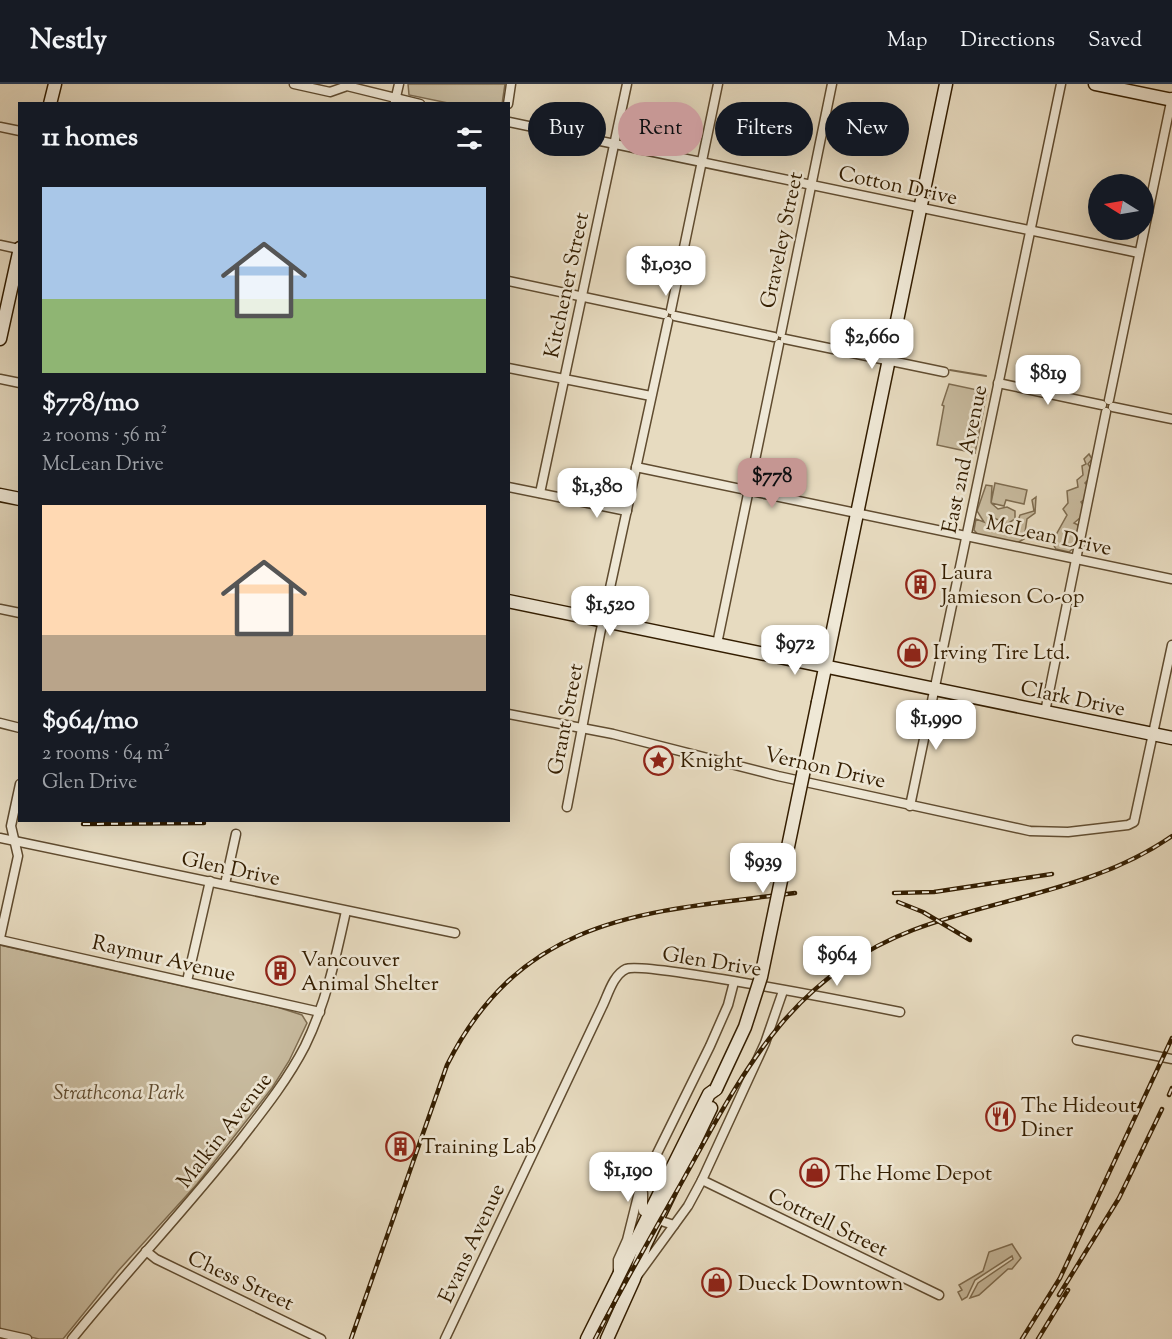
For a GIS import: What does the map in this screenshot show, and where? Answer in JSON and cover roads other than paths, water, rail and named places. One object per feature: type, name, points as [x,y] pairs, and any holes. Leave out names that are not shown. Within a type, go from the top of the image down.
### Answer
[{"type":"main road","points":[[50,102],[55,84]]},
{"type":"main road","points":[[587,1339],[715,1098],[716,1089],[745,1027],[762,977],[946,84]]},
{"type":"main road","points":[[1095,84],[1172,99]]},
{"type":"main road","points":[[0,339],[18,267]]},
{"type":"main road","points":[[0,495],[18,499]]},
{"type":"main road","name":"Clark Drive","points":[[510,601],[1172,738]]},
{"type":"main road","points":[[607,1339],[634,1278],[653,1217]]},
{"type":"street","points":[[294,84],[330,92],[347,86],[396,101],[399,84]]},
{"type":"street","points":[[507,102],[511,84]]},
{"type":"street","name":"Kitchener Street","points":[[540,494],[627,84]]},
{"type":"street","name":"Grant Street","points":[[567,807],[603,620],[718,84]]},
{"type":"street","name":"Graveley Street","points":[[717,644],[832,84]]},
{"type":"street","name":"East 2nd Avenue","points":[[910,806],[1061,84]]},
{"type":"street","points":[[1045,712],[1172,99]]},
{"type":"street","name":"Cotton Drive","points":[[510,121],[1139,253]]},
{"type":"street","points":[[0,127],[18,131]]},
{"type":"street","points":[[0,245],[18,249]]},
{"type":"street","points":[[510,281],[944,372]]},
{"type":"street","points":[[510,368],[651,396]]},
{"type":"street","points":[[0,379],[18,383]]},
{"type":"street","points":[[998,383],[1172,419]]},
{"type":"street","name":"McLean Drive","points":[[636,467],[1172,579]]},
{"type":"street","points":[[510,487],[627,511]]},
{"type":"street","points":[[0,609],[18,613]]},
{"type":"street","points":[[1154,734],[1172,645]]},
{"type":"street","name":"Vernon Drive","points":[[510,714],[614,734],[910,806],[1030,831],[1068,832],[1128,825],[1134,822],[1154,734]]},
{"type":"street","points":[[0,723],[18,728]]},
{"type":"street","points":[[0,939],[18,856],[11,826],[18,793]]},
{"type":"street","points":[[225,884],[236,834]]},
{"type":"street","name":"Glen Drive","points":[[0,838],[455,933]]},
{"type":"street","points":[[187,981],[210,881]]},
{"type":"street","name":"Malkin Avenue","points":[[72,1339],[146,1251],[192,1201],[268,1105],[297,1061],[320,1012],[336,960],[346,911]]},
{"type":"street","name":"Raymur Avenue","points":[[0,939],[320,1012]]},
{"type":"street","name":"Glen Drive","points":[[625,969],[636,967],[734,982],[900,1012]]},
{"type":"street","name":"Evans Avenue","points":[[445,1339],[617,976],[625,969]]},
{"type":"street","points":[[618,1277],[618,1260],[627,1240],[640,1188],[648,1176],[728,1005],[734,982]]},
{"type":"street","points":[[634,1278],[674,1225],[702,1180],[765,1044],[783,991]]},
{"type":"street","points":[[1077,1040],[1172,1059]]},
{"type":"street","points":[[648,1176],[641,1203],[643,1210],[653,1217],[674,1225]]},
{"type":"street","name":"Cottrell Street","points":[[702,1180],[939,1295]]},
{"type":"street","name":"Chess Street","points":[[146,1251],[156,1259],[321,1339]]},
{"type":"street","points":[[0,1333],[27,1339]]},
{"type":"waterway","points":[[950,370],[986,376]]},
{"type":"railway","points":[[83,824],[204,823]]},
{"type":"railway","points":[[595,1339],[727,1102],[774,1032],[802,1001],[834,974],[870,950],[913,930],[1079,881],[1111,869],[1172,836]]},
{"type":"railway","points":[[894,893],[934,892],[1052,874]]},
{"type":"railway","points":[[351,1339],[447,1065],[478,1015],[512,977],[551,949],[594,930],[639,916],[795,893]]},
{"type":"railway","points":[[898,902],[923,912],[970,940]]},
{"type":"railway","points":[[1022,1339],[1060,1278],[1172,1038]]},
{"type":"railway","points":[[1169,1095],[1172,1088]]},
{"type":"railway","points":[[1059,1295],[1119,1198],[1162,1109]]},
{"type":"railway","points":[[1038,1339],[1068,1290]]},
{"type":"place","name":"Laura Jamieson Co-op","points":[[920,584]]},
{"type":"place","name":"Irving Tire Ltd.","points":[[912,652]]},
{"type":"place","name":"Knight","points":[[659,760]]},
{"type":"place","name":"Vancouver Animal Shelter","points":[[280,971]]},
{"type":"place","name":"The Hideout Diner","points":[[1000,1117]]},
{"type":"place","name":"Training Lab","points":[[400,1146]]},
{"type":"place","name":"The Home Depot","points":[[814,1173]]},
{"type":"place","name":"Dueck Downtown","points":[[717,1283]]},
{"type":"park label","name":"Strathcona Park","points":[[119,1092]]}]
